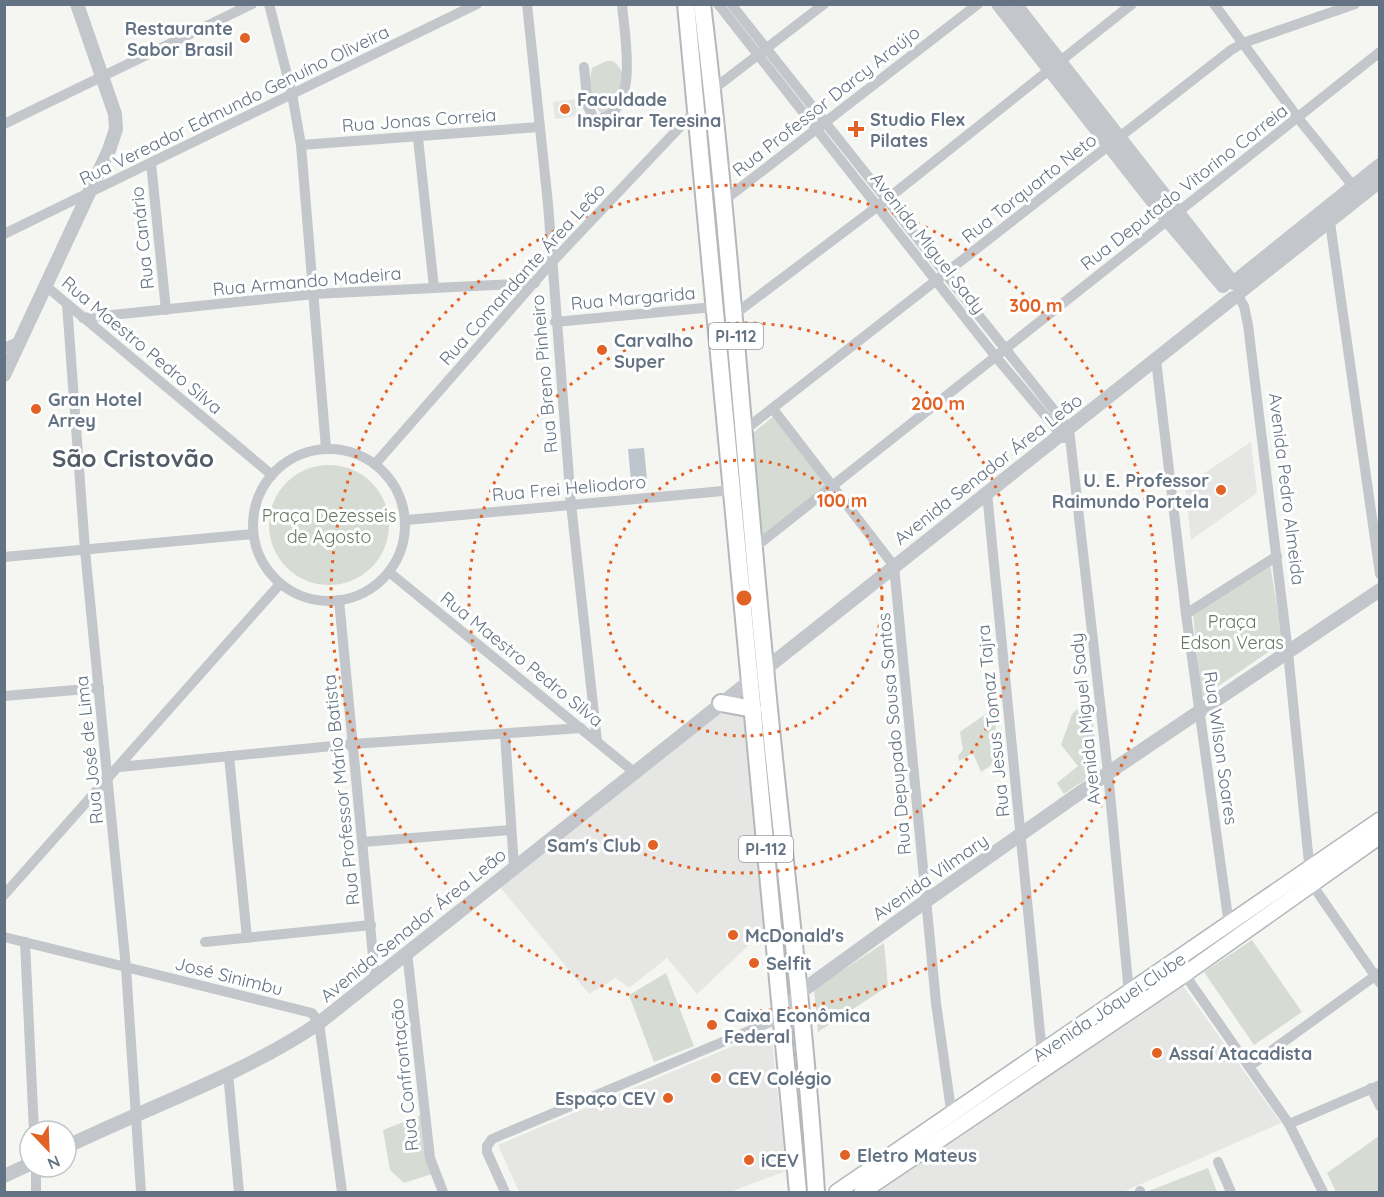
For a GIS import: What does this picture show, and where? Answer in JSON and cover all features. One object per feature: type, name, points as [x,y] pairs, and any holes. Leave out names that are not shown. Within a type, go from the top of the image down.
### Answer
[{"type":"main road","name":"PI-112","points":[[686,4],[714,307],[734,489],[798,1192]]},
{"type":"main road","name":"PI-112","points":[[702,4],[735,314],[742,432],[765,668],[810,1093],[816,1192]]},
{"type":"main road","points":[[722,703],[753,709]]},
{"type":"main road","name":"Avenida Jóquei Clube","points":[[862,1192],[953,1130],[1129,993],[1180,968],[1229,925],[1380,820]]},
{"type":"main road","name":"Avenida Jóquei Clube","points":[[837,1192],[952,1113],[1044,1059],[1311,884],[1380,836]]},
{"type":"street","points":[[4,375],[90,194],[116,129],[115,114],[76,4]]},
{"type":"street","points":[[4,124],[252,4]]},
{"type":"street","points":[[269,4],[292,94],[301,145],[326,448]]},
{"type":"street","name":"Rua Vereador Edmundo Genuíno Oliveira","points":[[4,234],[477,4]]},
{"type":"street","name":"Rua Breno Pinheiro","points":[[527,4],[553,261],[555,322],[571,504],[597,741]]},
{"type":"street","points":[[584,67],[590,114],[595,120],[602,119],[615,109],[627,84],[622,4]]},
{"type":"street","name":"Avenida Miguel Sady","points":[[718,4],[758,56],[821,126],[942,278],[1007,349],[1066,435],[1108,773],[1129,993]]},
{"type":"street","name":"Avenida Miguel Sady","points":[[731,4],[768,48],[821,126]]},
{"type":"street","points":[[711,91],[824,4]]},
{"type":"street","name":"Rua Professor Darcy Araújo","points":[[722,202],[978,4]]},
{"type":"street","name":"Avenida Pedro Almeida","points":[[998,4],[1055,67],[1244,306],[1277,556],[1311,884]]},
{"type":"street","name":"Avenida Pedro Almeida","points":[[1015,4],[1055,67]]},
{"type":"street","points":[[735,314],[882,203],[1132,4]]},
{"type":"street","points":[[1214,4],[1298,118],[1357,191]]},
{"type":"street","name":"Rua Torquarto Neto","points":[[742,432],[1244,43],[1355,4]]},
{"type":"street","name":"Rua Deputado Vitorino Correia","points":[[754,548],[1380,52]]},
{"type":"street","name":"Rua Comandante Área Leão","points":[[376,463],[553,261],[696,110]]},
{"type":"street","name":"Rua Jonas Correia","points":[[301,145],[418,138],[539,127]]},
{"type":"street","points":[[418,138],[434,288]]},
{"type":"street","name":"Rua Canário","points":[[151,164],[166,310]]},
{"type":"street","name":"Avenida Senador Área Leão","points":[[1234,292],[1330,223],[1380,165]]},
{"type":"street","name":"Avenida Senador Área Leão","points":[[78,1141],[228,1073],[295,1040],[319,1023],[894,566],[1066,435],[1357,191],[1380,181]]},
{"type":"street","points":[[1330,223],[1380,574]]},
{"type":"street","name":"Avenida Miguel Sady","points":[[942,278],[996,357],[1066,435]]},
{"type":"street","name":"Rua Armando Madeira","points":[[83,318],[314,294],[535,284]]},
{"type":"street","name":"Rua Maestro Pedro Silva","points":[[47,287],[272,475]]},
{"type":"street","name":"Rua José de Lima","points":[[67,304],[85,550],[126,968],[141,1192]]},
{"type":"street","name":"Rua Margarida","points":[[555,322],[714,307]]},
{"type":"street","points":[[4,348],[20,341]]},
{"type":"street","name":"Rua Wilson Soares","points":[[1156,360],[1186,614],[1229,925]]},
{"type":"street","points":[[773,409],[894,566]]},
{"type":"street","points":[[326,448],[352,451],[376,463],[393,481],[403,503],[407,520],[403,546],[388,572],[369,590],[339,600],[313,599],[280,584],[268,571],[259,555],[253,534],[252,519],[256,500],[272,475],[282,464],[303,453],[326,448]]},
{"type":"street","name":"Rua Frei Heliodoro","points":[[407,520],[734,489]]},
{"type":"street","name":"Rua Jesus Tomaz Tajra","points":[[987,493],[1044,1059]]},
{"type":"street","points":[[4,557],[253,534]]},
{"type":"street","points":[[1186,614],[1277,556]]},
{"type":"street","name":"Rua Depupado Sousa Santos","points":[[894,566],[936,1004],[953,1130]]},
{"type":"street","name":"Rua Maestro Pedro Silva","points":[[388,572],[634,772]]},
{"type":"street","points":[[4,895],[280,584]]},
{"type":"street","name":"Avenida Vilmary","points":[[782,1017],[799,993],[926,901],[1108,773],[1380,590]]},
{"type":"street","name":"Rua Professor Mário Batista","points":[[339,600],[375,977]]},
{"type":"street","points":[[4,696],[99,688]]},
{"type":"street","points":[[119,767],[353,744],[581,728]]},
{"type":"street","points":[[505,734],[514,867]]},
{"type":"street","points":[[229,756],[247,938]]},
{"type":"street","points":[[363,842],[511,830]]},
{"type":"street","points":[[1250,1066],[1378,978],[1311,884]]},
{"type":"street","points":[[205,942],[371,925]]},
{"type":"street","name":"José Sinimbu","points":[[4,937],[312,1013],[319,1023]]},
{"type":"street","points":[[25,942],[33,1119]]},
{"type":"street","name":"Rua Confrontação","points":[[407,952],[430,1158],[443,1192]]},
{"type":"street","points":[[1180,968],[1289,1124],[1323,1192]]},
{"type":"street","points":[[505,1192],[487,1152],[492,1139],[782,1017]]},
{"type":"street","points":[[319,1023],[340,1189]]},
{"type":"street","points":[[228,1073],[239,1192]]},
{"type":"street","points":[[1289,1124],[1375,1086],[1380,1106]]},
{"type":"street","points":[[1218,1162],[1231,1192]]},
{"type":"street","points":[[4,1176],[18,1170]]},
{"type":"shaded area","name":"Faculdade Inspirar Teresina","points":[[576,99],[577,116],[555,119],[553,102]]},
{"type":"shaded area","name":"U. E. Professor Raimundo Portela","points":[[1251,442],[1257,493],[1191,540],[1185,486]]},
{"type":"shaded area","points":[[644,448],[647,480],[631,481],[628,449]]},
{"type":"shaded area","name":"Sam's Club","points":[[721,709],[742,712],[745,720],[765,930],[697,994],[667,958],[629,988],[616,978],[589,994],[498,885]]},
{"type":"shaded area","name":"Assaí Atacadista","points":[[1183,986],[1281,1123],[1123,1192],[873,1192]]},
{"type":"shaded area","name":"CEV Colégio","points":[[771,1030],[786,1171],[730,1192],[519,1192],[498,1145]]},
{"type":"green space","points":[[606,61],[613,61],[621,70],[623,85],[619,102],[602,114],[594,104],[590,93],[590,81],[592,68]]},
{"type":"green space","points":[[775,415],[833,487],[754,548],[747,438]]},
{"type":"green space","name":"Praça Dezesseis de Agosto","points":[[329,465],[352,470],[371,483],[384,502],[389,525],[384,548],[371,567],[352,580],[329,585],[306,580],[287,567],[274,548],[269,525],[274,502],[287,483],[306,470]]},
{"type":"green space","name":"Praça Edson Veras","points":[[1270,563],[1283,642],[1201,698],[1193,614]]},
{"type":"green space","points":[[1090,698],[1099,770],[1064,794],[1057,783],[1078,766],[1061,745],[1072,714]]},
{"type":"green space","points":[[994,708],[999,760],[981,772],[973,753],[959,761],[958,756],[963,750],[960,732]]},
{"type":"green space","points":[[1252,940],[1302,1012],[1254,1045],[1204,972]]},
{"type":"green space","points":[[884,943],[888,986],[818,1032],[814,989]]},
{"type":"green space","points":[[666,973],[694,1046],[654,1062],[629,995]]},
{"type":"green space","points":[[421,1115],[432,1174],[404,1183],[390,1170],[383,1130]]},
{"type":"green space","points":[[1379,1136],[1379,1192],[1336,1192],[1327,1173]]},
{"type":"green space","points":[[1208,1168],[1217,1192],[1146,1192]]},
{"type":"place","name":"Restaurante Sabor Brasil","points":[[245,38]]},
{"type":"place","name":"Faculdade Inspirar Teresina","points":[[565,109]]},
{"type":"place","name":"Studio Flex Pilates","points":[[856,129]]},
{"type":"place","name":"Carvalho Super","points":[[602,350]]},
{"type":"place","name":"Gran Hotel Arrey","points":[[36,409]]},
{"type":"place","name":"U. E. Professor Raimundo Portela","points":[[1221,490]]},
{"type":"place","name":"Sam's Club","points":[[653,845]]},
{"type":"place","name":"McDonald's","points":[[733,935]]},
{"type":"place","name":"Selfit","points":[[754,963]]},
{"type":"place","name":"Caixa Econômica Federal","points":[[712,1025]]},
{"type":"place","name":"Assaí Atacadista","points":[[1157,1053]]},
{"type":"place","name":"CEV Colégio","points":[[716,1078]]},
{"type":"place","name":"Espaço CEV","points":[[668,1098]]},
{"type":"place","name":"Eletro Mateus","points":[[845,1155]]},
{"type":"place","name":"iCEV","points":[[749,1160]]},
{"type":"district","name":"São Cristovão","points":[[133,458]]}]
